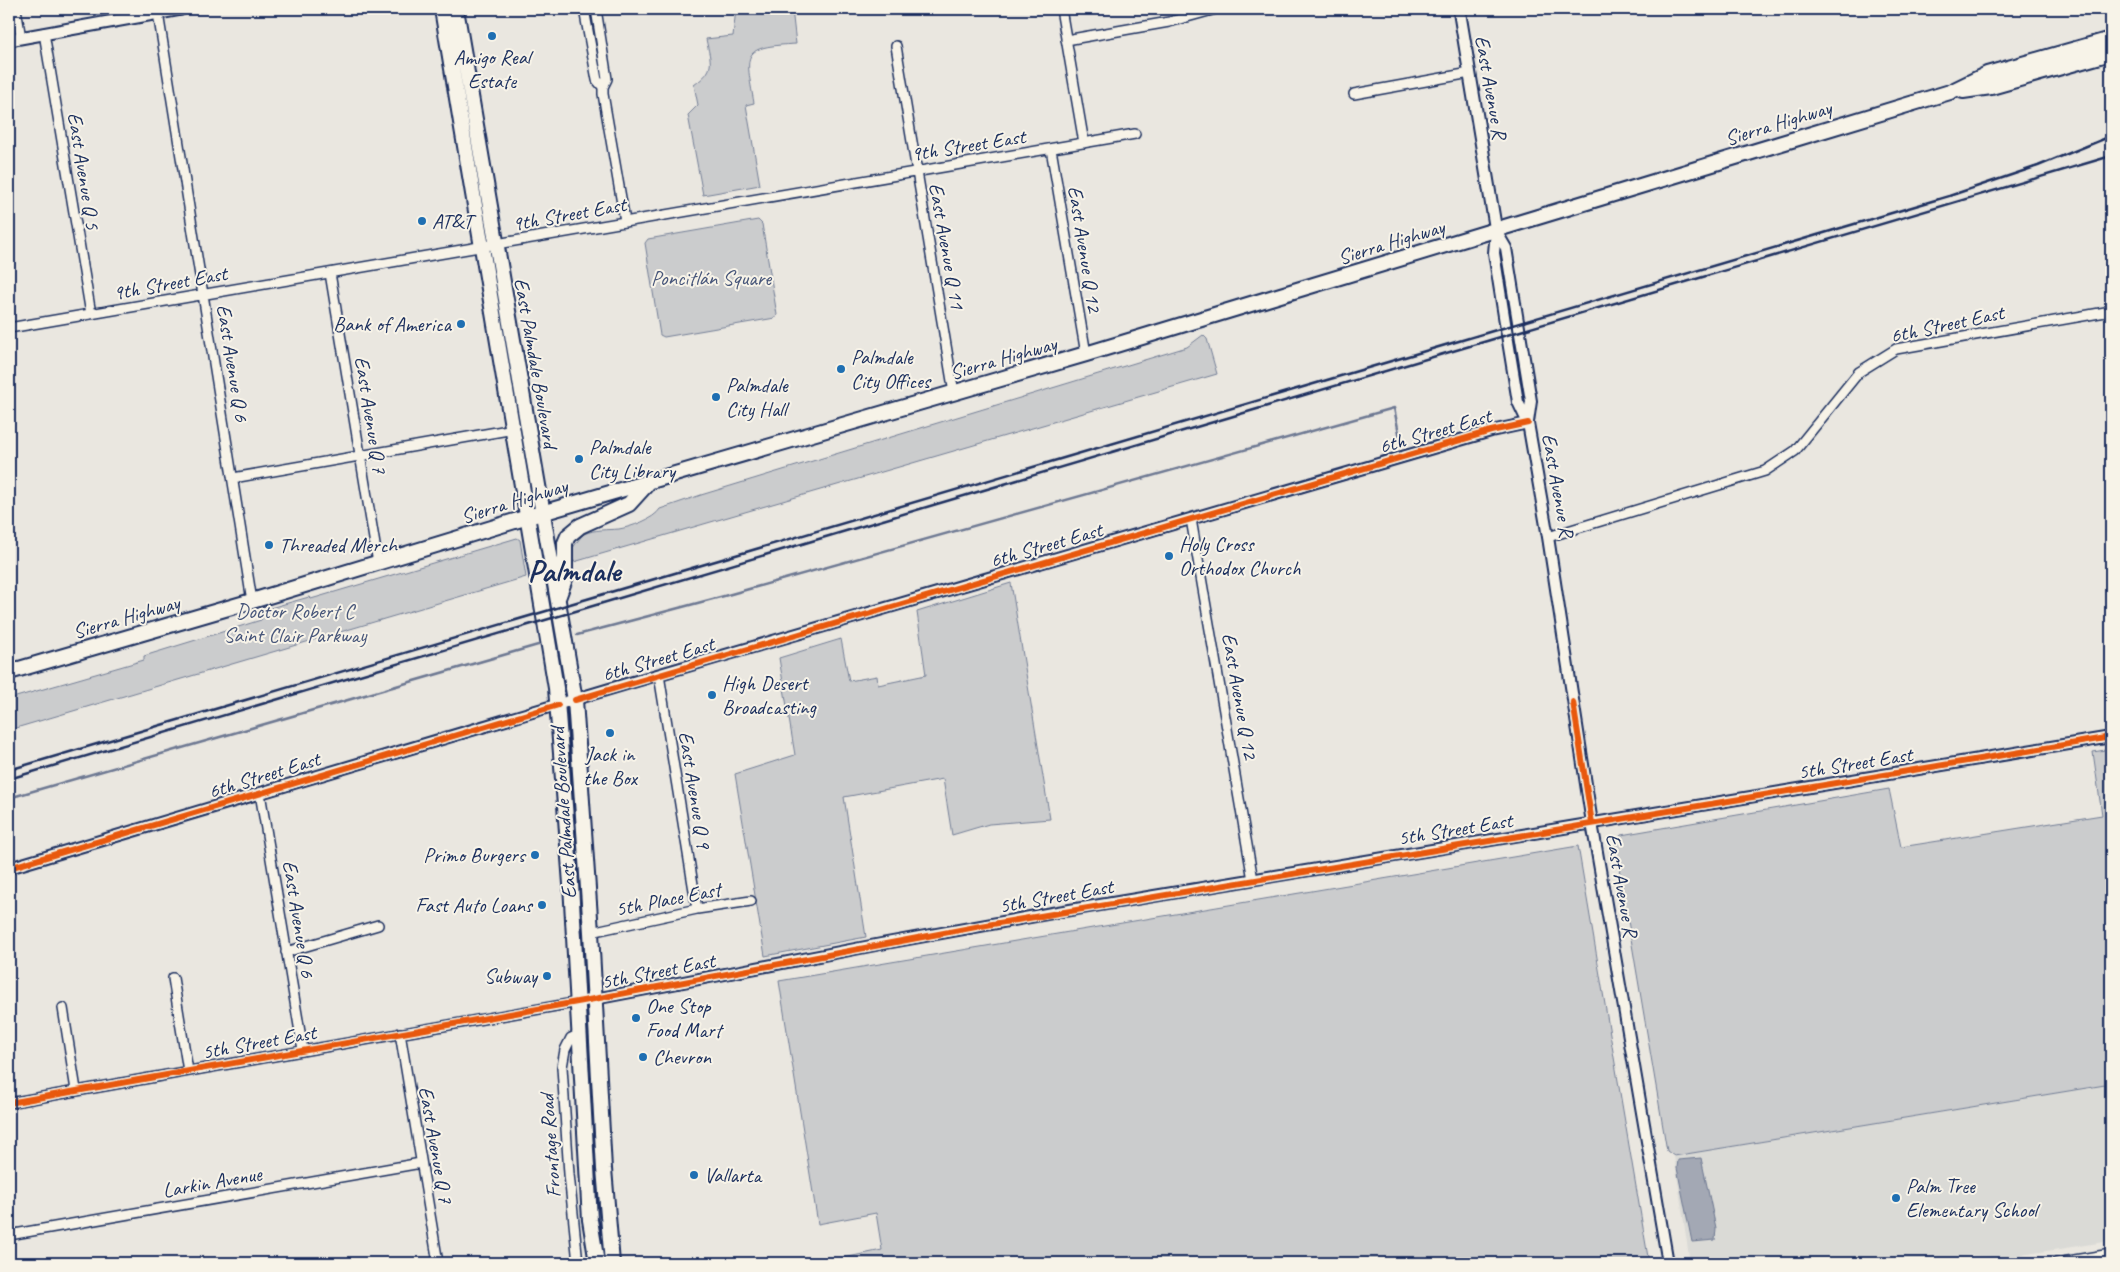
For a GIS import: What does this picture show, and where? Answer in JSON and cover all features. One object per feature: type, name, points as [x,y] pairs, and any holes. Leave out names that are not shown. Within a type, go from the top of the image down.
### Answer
[{"type":"main road","points":[[9,40],[182,9]]},
{"type":"main road","name":"East Palmdale Boulevard","points":[[442,9],[542,513],[575,700],[608,1228],[612,1263]]},
{"type":"main road","name":"East Palmdale Boulevard","points":[[456,9],[514,429],[558,705],[580,1034],[590,1220],[597,1263]]},
{"type":"main road","name":"East Avenue R","points":[[1459,9],[1496,231]]},
{"type":"main road","name":"Sierra Highway","points":[[9,672],[1496,231],[1950,92],[1988,74],[2111,39]]},
{"type":"main road","name":"Sierra Highway","points":[[1950,92],[1991,87],[2111,53]]},
{"type":"main road","points":[[558,598],[565,579],[565,543],[568,536],[580,526],[629,504],[648,483]]},
{"type":"street","points":[[16,9],[21,38]]},
{"type":"street","points":[[584,9],[597,80],[603,87],[625,221]]},
{"type":"street","points":[[596,9],[607,79],[603,87]]},
{"type":"street","points":[[1061,9],[1084,143]]},
{"type":"street","points":[[1066,40],[1169,22],[1216,9]]},
{"type":"street","name":"East Avenue Q 6","points":[[158,13],[252,601]]},
{"type":"street","name":"East Avenue Q 5","points":[[44,33],[91,314]]},
{"type":"street","name":"East Avenue Q 11","points":[[896,46],[954,393]]},
{"type":"street","points":[[1354,94],[1470,73]]},
{"type":"street","name":"9th Street East","points":[[9,328],[1135,134]]},
{"type":"street","name":"East Avenue Q 12","points":[[1051,149],[1086,354]]},
{"type":"street","name":"East Avenue R","points":[[1496,231],[1506,248],[1531,401],[1528,423],[1548,537],[1592,823],[1668,1263]]},
{"type":"street","name":"East Avenue Q 7","points":[[330,273],[378,563]]},
{"type":"street","name":"6th Street East","points":[[1548,537],[1765,471],[1795,451],[1858,372],[1896,349],[2111,311]]},
{"type":"street","name":"6th Street East","points":[[9,868],[1491,431],[1528,423]]},
{"type":"street","points":[[233,478],[514,429]]},
{"type":"street","name":"East Avenue Q 12","points":[[1191,519],[1253,880]]},
{"type":"street","name":"East Avenue Q 9","points":[[659,675],[697,910]]},
{"type":"street","name":"5th Street East","points":[[9,1103],[578,1002],[890,942],[2111,737]]},
{"type":"street","name":"East Avenue Q 6","points":[[260,793],[303,1050]]},
{"type":"street","name":"5th Place East","points":[[591,932],[697,910],[752,901]]},
{"type":"street","points":[[286,952],[378,925]]},
{"type":"street","points":[[173,978],[188,1071]]},
{"type":"street","points":[[63,1008],[76,1090]]},
{"type":"street","name":"East Avenue Q 7","points":[[400,1033],[438,1263]]},
{"type":"street","name":"Frontage Road","points":[[578,1263],[569,1174],[562,1067],[565,1050],[571,1038],[580,1034]]},
{"type":"street","name":"Larkin Avenue","points":[[9,1236],[421,1163]]},
{"type":"street","points":[[2056,1263],[2111,1254]]},
{"type":"shaded area","name":"Palm Tree Elementary School","points":[[2111,1084],[2111,1241],[2002,1258],[1970,1255],[1963,1258],[1959,1263],[1690,1263],[1674,1156]]},
{"type":"shaded area","points":[[1701,1158],[1716,1228],[1715,1240],[1692,1242],[1677,1168],[1678,1160]]},
{"type":"green space","points":[[736,9],[792,9],[796,44],[765,47],[756,51],[751,56],[749,63],[754,103],[746,105],[760,185],[703,195],[688,115],[698,105],[694,85],[709,70],[710,60],[706,39],[733,36]]},
{"type":"green space","name":"Poncitlán Square","points":[[758,220],[762,224],[777,315],[775,318],[664,337],[660,335],[645,243],[648,239]]},
{"type":"green space","points":[[1203,335],[1207,339],[1217,374],[574,562],[572,549],[582,535],[588,532],[630,526],[648,519],[660,509],[701,495],[1187,347]]},
{"type":"green space","name":"Doctor Robert C Saint Clair Parkway","points":[[517,538],[520,540],[526,577],[9,730],[9,699],[144,660],[144,656],[261,620],[270,608],[309,597],[311,599]]},
{"type":"green space","points":[[1011,583],[1050,819],[989,824],[952,835],[943,779],[844,797],[866,937],[765,956],[735,774],[795,755],[779,658],[841,639],[849,681],[877,676],[878,685],[926,675],[917,612]]},
{"type":"green space","points":[[2111,749],[2111,1084],[1674,1156],[1667,1151],[1615,844],[1621,835],[1889,789],[1901,847],[2102,815],[2093,752]]},
{"type":"green space","points":[[1578,846],[1649,1263],[819,1263],[882,1250],[876,1213],[818,1224],[779,981]]},
{"type":"waterway","points":[[577,635],[724,596],[1394,408],[1400,438]]},
{"type":"waterway","points":[[9,798],[538,645]]},
{"type":"railway","points":[[9,770],[1949,196],[2038,166],[2111,136]]},
{"type":"railway","points":[[9,779],[2111,156]]},
{"type":"cycle path","points":[[575,700],[1491,431],[1528,423]]},
{"type":"cycle path","points":[[1573,702],[1592,823]]},
{"type":"cycle path","points":[[9,868],[558,705]]},
{"type":"cycle path","points":[[9,1103],[594,999],[981,926],[2111,737]]},
{"type":"place","name":"Amigo Real Estate","points":[[492,36]]},
{"type":"place","name":"AT&T","points":[[422,221]]},
{"type":"place","name":"Bank of America","points":[[461,324]]},
{"type":"place","name":"Palmdale City Offices","points":[[841,369]]},
{"type":"place","name":"Palmdale City Hall","points":[[716,397]]},
{"type":"place","name":"Palmdale City Library","points":[[579,459]]},
{"type":"place","name":"Threaded Merch","points":[[269,545]]},
{"type":"place","name":"Holy Cross Orthodox Church","points":[[1169,556]]},
{"type":"place","name":"High Desert Broadcasting","points":[[712,695]]},
{"type":"place","name":"Jack in the Box","points":[[610,733]]},
{"type":"place","name":"Primo Burgers","points":[[535,855]]},
{"type":"place","name":"Fast Auto Loans","points":[[542,905]]},
{"type":"place","name":"Subway","points":[[547,976]]},
{"type":"place","name":"One Stop Food Mart","points":[[636,1018]]},
{"type":"place","name":"Chevron","points":[[643,1057]]},
{"type":"place","name":"Vallarta","points":[[694,1175]]},
{"type":"place","name":"Palm Tree Elementary School","points":[[1896,1198]]},
{"type":"district","name":"Palmdale","points":[[574,570]]}]
